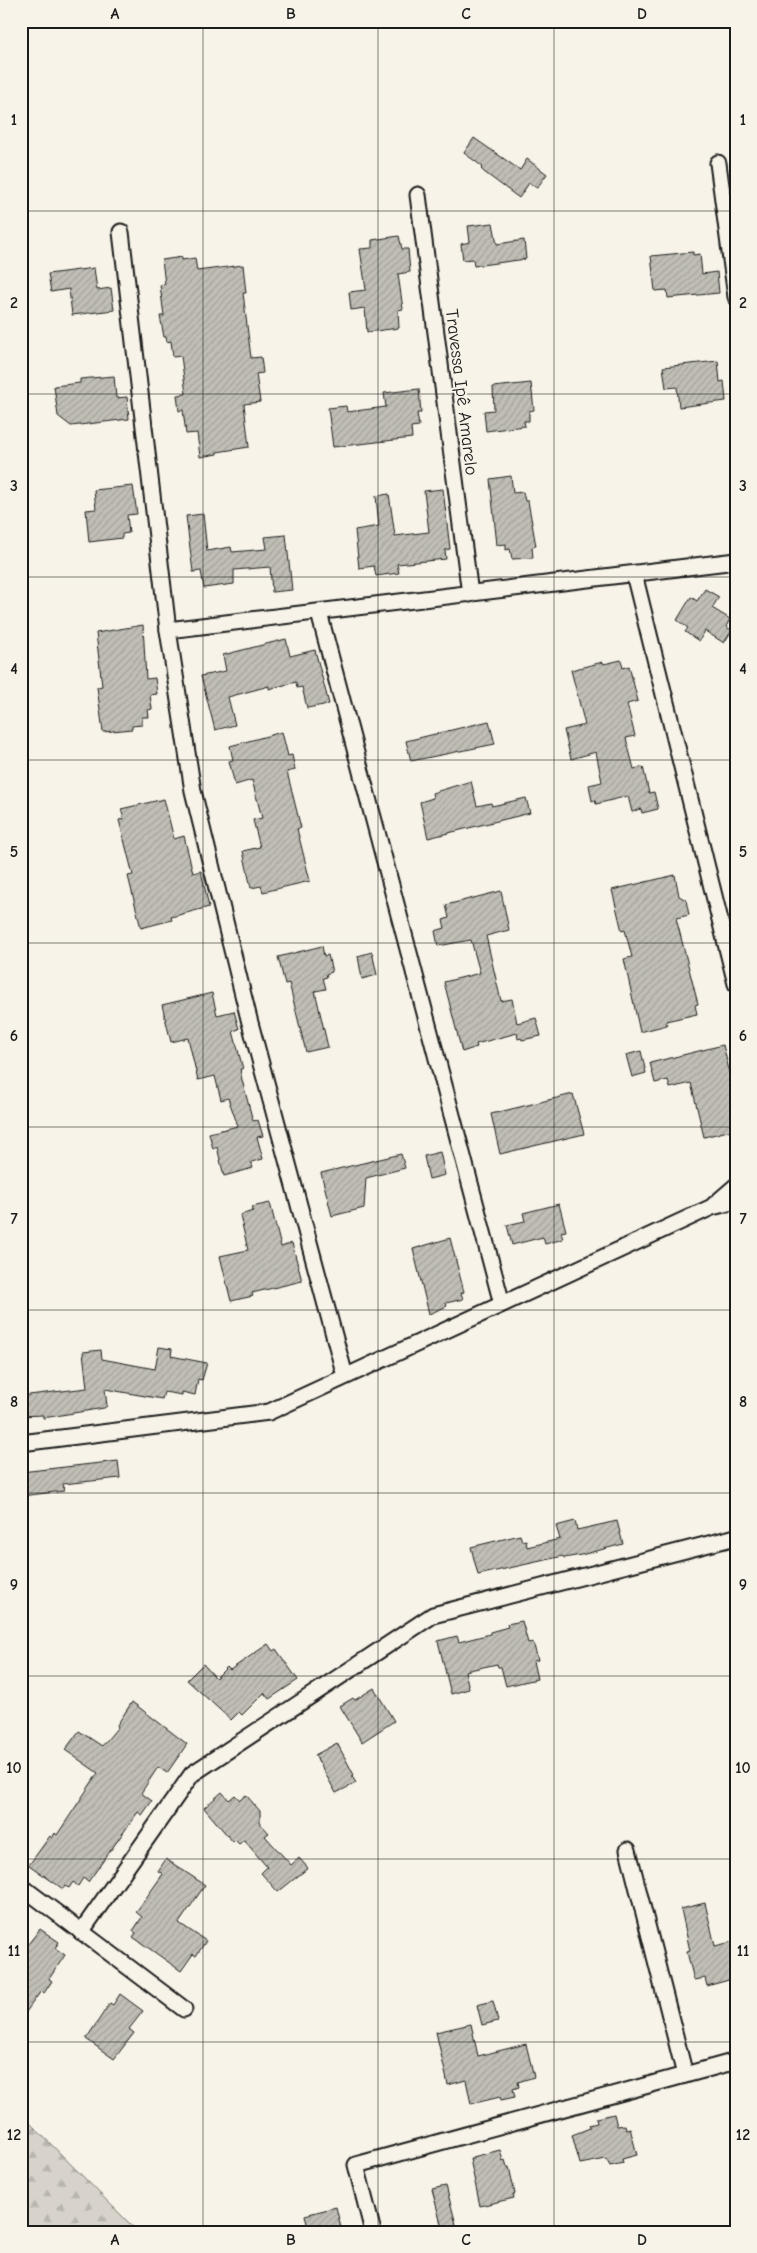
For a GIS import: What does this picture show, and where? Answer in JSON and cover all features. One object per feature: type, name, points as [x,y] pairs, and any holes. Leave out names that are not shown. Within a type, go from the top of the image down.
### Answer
[{"type":"street","points":[[718,163],[736,297]]},
{"type":"street","name":"Travessa Ipê Amarelo","points":[[418,195],[470,594]]},
{"type":"street","points":[[120,232],[168,630],[195,800],[249,1019],[345,1376]]},
{"type":"street","points":[[168,630],[736,561]]},
{"type":"street","points":[[634,574],[736,984]]},
{"type":"street","points":[[319,613],[502,1304]]},
{"type":"street","points":[[712,1207],[736,1186]]},
{"type":"street","points":[[21,1443],[269,1412],[712,1207],[736,1201]]},
{"type":"street","points":[[81,1932],[192,1774],[433,1615],[736,1537]]},
{"type":"street","points":[[628,1850],[686,2074]]},
{"type":"street","points":[[21,1886],[184,2009]]},
{"type":"street","points":[[374,2232],[356,2165],[736,2061]]},
{"type":"green space","points":[[21,2114],[138,2232],[21,2232]]},
{"type":"building","points":[[474,138],[520,170],[527,159],[547,174],[537,188],[529,183],[519,198],[484,172],[481,169],[483,167],[464,153]]},
{"type":"building","points":[[493,223],[497,244],[524,240],[526,259],[474,266],[473,259],[463,260],[461,244],[470,242],[468,226]]},
{"type":"building","points":[[399,236],[402,249],[408,249],[410,272],[398,274],[403,309],[398,310],[399,328],[367,332],[365,308],[351,310],[349,292],[366,290],[360,249],[372,248],[372,240]]},
{"type":"building","points":[[693,252],[693,255],[700,254],[702,274],[717,272],[719,293],[668,298],[667,290],[655,291],[651,256]]},
{"type":"building","points":[[182,257],[182,260],[195,258],[197,271],[243,265],[246,293],[243,293],[251,358],[261,357],[263,373],[256,374],[260,402],[244,404],[249,447],[200,457],[197,433],[186,434],[183,410],[179,411],[177,395],[186,394],[181,356],[173,357],[171,341],[167,342],[166,337],[164,337],[160,316],[164,316],[160,285],[165,284],[162,260]]},
{"type":"building","points":[[94,268],[97,290],[111,288],[114,310],[72,315],[69,289],[51,292],[48,274]]},
{"type":"building","points":[[718,361],[720,382],[724,381],[726,401],[679,407],[677,387],[666,388],[663,367]]},
{"type":"building","points":[[114,376],[116,398],[127,397],[129,419],[71,426],[58,416],[54,386],[80,383],[80,379]]},
{"type":"building","points":[[531,383],[534,410],[529,411],[529,421],[524,421],[525,426],[486,431],[484,411],[494,410],[493,387]]},
{"type":"building","points":[[419,389],[421,413],[417,413],[419,426],[411,427],[412,438],[333,447],[328,408],[346,406],[347,412],[386,407],[384,393]]},
{"type":"building","points":[[511,476],[513,493],[523,492],[525,501],[528,501],[536,546],[532,547],[533,558],[512,559],[510,549],[506,550],[506,544],[497,545],[490,479]]},
{"type":"building","points":[[133,486],[137,514],[127,515],[129,533],[122,534],[122,538],[89,542],[86,510],[96,509],[94,490]]},
{"type":"building","points":[[443,489],[450,549],[445,550],[446,559],[397,564],[399,573],[376,576],[374,566],[359,568],[355,530],[379,526],[376,496],[389,494],[395,536],[429,532],[424,491]]},
{"type":"building","points":[[203,514],[207,551],[231,547],[232,552],[267,549],[265,537],[286,535],[292,590],[272,592],[270,567],[234,570],[234,584],[204,588],[201,571],[193,572],[186,516]]},
{"type":"building","points":[[705,589],[719,597],[712,608],[730,619],[726,627],[732,630],[724,643],[705,631],[699,641],[685,632],[688,628],[677,620],[691,597],[697,601]]},
{"type":"building","points":[[143,625],[146,679],[155,678],[157,694],[150,695],[152,709],[148,710],[149,717],[142,717],[142,725],[132,726],[132,729],[103,732],[97,687],[102,686],[96,633]]},
{"type":"building","points":[[286,639],[290,656],[315,650],[329,704],[307,708],[302,687],[297,688],[296,682],[269,689],[269,686],[228,697],[235,725],[215,730],[201,676],[226,671],[223,655]]},
{"type":"building","points":[[621,660],[623,668],[629,666],[638,701],[627,704],[635,736],[626,738],[634,769],[643,767],[649,793],[654,792],[658,809],[642,813],[641,809],[632,812],[628,796],[596,804],[595,800],[592,801],[589,785],[602,782],[596,752],[571,759],[564,730],[585,725],[571,670],[603,662],[604,664]]},
{"type":"building","points":[[489,721],[495,744],[411,761],[406,741]]},
{"type":"building","points":[[282,732],[288,756],[292,755],[295,770],[287,772],[301,828],[297,829],[310,881],[263,892],[261,886],[251,888],[243,851],[260,847],[253,820],[262,818],[252,780],[235,785],[229,761],[233,760],[230,746]]},
{"type":"building","points":[[471,781],[477,806],[491,803],[492,806],[526,798],[530,813],[428,838],[420,802],[433,798],[432,793]]},
{"type":"building","points":[[164,799],[174,839],[184,836],[193,873],[201,871],[209,907],[171,917],[172,920],[141,928],[128,876],[133,875],[119,820],[124,819],[121,809]]},
{"type":"building","points":[[675,875],[679,896],[686,900],[689,915],[676,918],[698,1004],[695,1005],[697,1014],[666,1021],[667,1025],[640,1032],[624,959],[632,957],[625,930],[622,931],[612,890]]},
{"type":"building","points":[[501,891],[509,930],[486,936],[501,1001],[512,999],[517,1023],[536,1018],[541,1036],[522,1040],[521,1038],[518,1039],[517,1033],[476,1044],[477,1047],[462,1052],[444,982],[480,973],[471,940],[438,946],[435,931],[445,928],[443,920],[449,918],[446,905]]},
{"type":"building","points":[[322,946],[324,956],[328,955],[332,972],[326,974],[327,977],[323,978],[326,989],[315,991],[328,1047],[306,1052],[289,983],[285,984],[278,957]]},
{"type":"building","points":[[372,952],[377,975],[362,979],[358,956]]},
{"type":"building","points":[[212,993],[217,1015],[234,1011],[239,1029],[233,1031],[243,1069],[240,1069],[242,1080],[253,1121],[258,1120],[263,1136],[257,1137],[263,1159],[251,1162],[253,1168],[224,1176],[217,1147],[213,1149],[209,1133],[238,1126],[228,1098],[221,1100],[215,1076],[198,1080],[188,1038],[171,1042],[162,1005]]},
{"type":"building","points":[[723,1045],[736,1098],[736,1129],[704,1137],[691,1083],[670,1088],[668,1080],[655,1083],[650,1063]]},
{"type":"building","points":[[641,1051],[646,1073],[632,1077],[626,1055]]},
{"type":"building","points":[[573,1094],[584,1134],[500,1154],[491,1114]]},
{"type":"building","points":[[440,1152],[445,1175],[429,1179],[424,1156]]},
{"type":"building","points":[[401,1154],[405,1168],[366,1178],[364,1208],[332,1216],[321,1173]]},
{"type":"building","points":[[270,1203],[281,1247],[292,1243],[302,1281],[252,1293],[253,1296],[231,1301],[220,1256],[248,1250],[240,1215],[253,1211],[252,1207]]},
{"type":"building","points":[[559,1204],[566,1231],[561,1232],[563,1239],[545,1244],[543,1237],[512,1245],[507,1225],[525,1221],[523,1213]]},
{"type":"building","points":[[450,1238],[464,1292],[461,1293],[463,1299],[446,1303],[447,1306],[429,1314],[413,1249]]},
{"type":"building","points":[[159,1347],[172,1349],[171,1356],[207,1363],[202,1380],[198,1379],[195,1395],[182,1392],[182,1395],[164,1392],[162,1399],[105,1389],[107,1406],[104,1408],[43,1418],[43,1415],[21,1416],[21,1396],[87,1388],[83,1352],[101,1350],[102,1359],[155,1369]]},
{"type":"building","points":[[118,1461],[120,1478],[63,1484],[64,1491],[21,1496],[21,1472]]},
{"type":"building","points":[[575,1521],[577,1530],[617,1521],[623,1544],[581,1555],[564,1558],[563,1556],[478,1575],[471,1547],[520,1535],[522,1541],[526,1540],[527,1547],[560,1539],[556,1526]]},
{"type":"building","points":[[522,1621],[528,1643],[533,1642],[538,1660],[533,1661],[537,1679],[506,1686],[501,1667],[498,1667],[497,1664],[465,1671],[469,1689],[451,1694],[438,1641],[457,1636],[459,1642],[490,1634],[490,1632],[508,1627],[507,1624]]},
{"type":"building","points":[[268,1644],[273,1651],[276,1649],[298,1680],[269,1699],[264,1693],[242,1715],[239,1712],[231,1720],[187,1680],[203,1664],[216,1678],[227,1667],[230,1670]]},
{"type":"building","points":[[374,1688],[394,1721],[362,1742],[340,1706],[353,1698],[355,1700]]},
{"type":"building","points":[[132,1702],[187,1744],[167,1773],[158,1767],[141,1793],[152,1801],[142,1815],[138,1812],[88,1882],[83,1878],[78,1886],[73,1882],[69,1888],[65,1886],[63,1889],[29,1865],[50,1836],[52,1838],[55,1833],[57,1835],[98,1773],[65,1750],[79,1731],[102,1746],[118,1727],[117,1725]]},
{"type":"building","points":[[337,1743],[354,1775],[352,1776],[356,1783],[336,1793],[315,1755]]},
{"type":"building","points":[[222,1792],[229,1800],[235,1795],[240,1800],[246,1795],[260,1811],[260,1823],[269,1833],[265,1836],[291,1865],[299,1858],[308,1868],[278,1892],[261,1873],[267,1867],[244,1840],[239,1844],[235,1840],[233,1842],[204,1808]]},
{"type":"building","points":[[166,1859],[205,1885],[179,1923],[206,1941],[196,1956],[193,1954],[181,1971],[133,1937],[136,1933],[133,1931],[142,1917],[136,1912],[163,1874],[158,1871]]},
{"type":"building","points":[[705,1903],[715,1946],[736,1941],[736,1978],[707,1986],[705,1978],[694,1980],[687,1952],[690,1951],[681,1909]]},
{"type":"building","points":[[40,1929],[59,1942],[55,1948],[65,1955],[49,1979],[52,1981],[44,1993],[41,1991],[21,2019],[21,1953]]},
{"type":"building","points":[[120,1994],[143,2011],[129,2029],[134,2033],[114,2059],[86,2039],[110,2003],[113,2005]]},
{"type":"building","points":[[493,2001],[498,2021],[482,2025],[477,2005]]},
{"type":"building","points":[[471,2024],[478,2056],[526,2044],[534,2077],[518,2082],[519,2087],[513,2089],[515,2097],[501,2100],[500,2097],[471,2104],[466,2080],[448,2085],[436,2032]]},
{"type":"building","points":[[614,2114],[617,2126],[625,2125],[626,2129],[630,2128],[637,2155],[622,2159],[623,2163],[610,2166],[606,2159],[580,2164],[572,2135],[590,2128],[589,2125],[597,2123],[596,2118]]},
{"type":"building","points":[[500,2150],[503,2161],[505,2160],[507,2167],[509,2167],[515,2194],[513,2194],[514,2198],[480,2206],[470,2159]]},
{"type":"building","points":[[446,2186],[458,2232],[443,2232],[432,2189]]},
{"type":"building","points":[[336,2207],[342,2232],[309,2232],[305,2215]]}]
